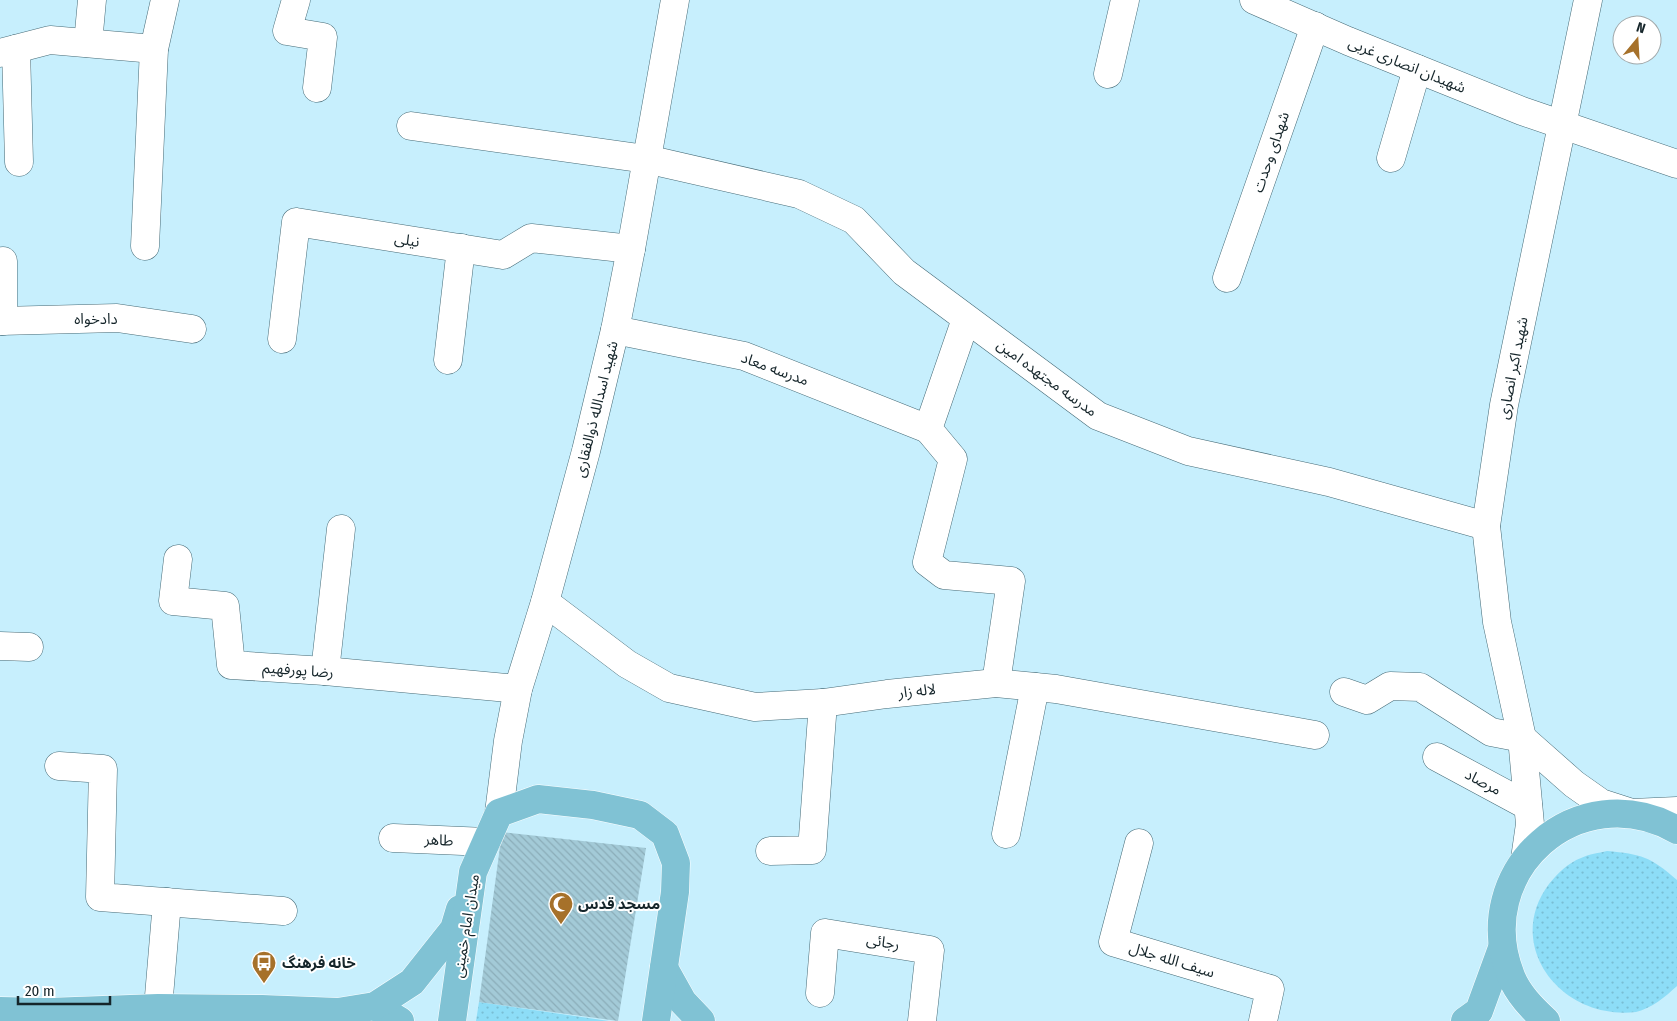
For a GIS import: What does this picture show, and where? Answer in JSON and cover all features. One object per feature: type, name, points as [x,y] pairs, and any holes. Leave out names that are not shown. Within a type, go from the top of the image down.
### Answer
[{"type":"main road","points":[[499,813],[538,799],[593,805],[640,815],[665,834],[676,863],[675,892],[656,1021]]},
{"type":"main road","name":"میدان امام خمینی","points":[[452,1021],[473,872],[499,813]]},
{"type":"main road","points":[[1546,1021],[1528,1004],[1511,978],[1502,948],[1501,916],[1509,886],[1525,859],[1546,837],[1572,822],[1602,814],[1632,813],[1663,822],[1677,830]]},
{"type":"main road","points":[[0,1011],[48,1012],[158,1008],[338,1012],[375,1006],[412,982],[454,929],[473,872]]},
{"type":"main road","points":[[1465,1021],[1479,1011],[1502,948]]},
{"type":"main road","points":[[664,968],[683,1002],[700,1021]]},
{"type":"main road","points":[[375,1006],[400,1021]]},
{"type":"street","points":[[88,44],[92,0]]},
{"type":"street","points":[[146,246],[154,49],[164,0]]},
{"type":"street","points":[[296,0],[287,30],[323,37],[317,88]]},
{"type":"street","name":"شهید اسدالله ذوالفقاری","points":[[499,813],[508,741],[518,689],[545,602],[586,451],[614,330],[631,249],[675,0]]},
{"type":"street","points":[[1108,74],[1125,0]]},
{"type":"street","name":"شهیدان انصاری غربی","points":[[1254,0],[1418,69],[1562,126],[1677,164]]},
{"type":"street","name":"شهید اکبر انصاری","points":[[1525,859],[1530,824],[1522,738],[1497,622],[1486,526],[1504,404],[1588,0]]},
{"type":"street","name":"شهدای وحدت","points":[[1227,278],[1315,26]]},
{"type":"street","points":[[19,162],[8,51],[50,40],[154,49]]},
{"type":"street","points":[[1391,158],[1418,69]]},
{"type":"street","name":"مدرسه مجتهده امین","points":[[411,126],[646,159],[799,194],[854,220],[904,272],[1098,416],[1188,451],[1329,482],[1486,526]]},
{"type":"street","name":"نیلی","points":[[282,339],[296,222],[503,255],[531,238],[631,249]]},
{"type":"street","points":[[448,360],[461,248]]},
{"type":"street","points":[[1,321],[3,261]]},
{"type":"street","name":"دادخواه","points":[[1,321],[117,318],[192,329]]},
{"type":"street","points":[[966,319],[928,429],[953,459],[926,562],[944,575],[1011,581],[996,683]]},
{"type":"street","name":"مدرسه معاد","points":[[614,330],[744,356],[928,429]]},
{"type":"street","points":[[325,671],[341,529]]},
{"type":"street","name":"رضا پورفهیم","points":[[178,560],[173,601],[225,606],[231,665],[325,671],[518,689]]},
{"type":"street","name":"لاله زار","points":[[545,602],[627,664],[669,688],[755,707],[823,703],[887,694],[996,683],[1056,689],[1315,735]]},
{"type":"street","points":[[0,646],[29,647]]},
{"type":"street","points":[[1344,692],[1367,700],[1390,686],[1420,687],[1491,732],[1522,738],[1574,784],[1601,803],[1632,813],[1677,811]]},
{"type":"street","points":[[1006,834],[1036,687]]},
{"type":"street","points":[[770,851],[812,850],[823,703]]},
{"type":"street","name":"مرصاد","points":[[1437,757],[1528,806]]},
{"type":"street","points":[[59,766],[103,769],[100,897],[283,911]]},
{"type":"street","name":"طاهر","points":[[393,838],[486,842]]},
{"type":"street","name":"سیف الله جلال","points":[[1139,843],[1113,942],[1270,989],[1263,1021]]},
{"type":"street","points":[[158,1008],[167,902]]},
{"type":"street","name":"رجائی","points":[[820,993],[825,933],[930,950],[922,1021]]},
{"type":"shaded area","points":[[1607,851],[1637,855],[1645,858],[1660,866],[1677,880],[1677,986],[1653,1005],[1636,1012],[1609,1012],[1584,1004],[1563,992],[1547,974],[1537,954],[1533,931],[1536,907],[1549,884],[1560,872],[1576,860]]},
{"type":"shaded area","points":[[479,1002],[609,1021],[476,1021]]},
{"type":"building","name":"مسجد قدس","points":[[502,832],[646,848],[618,1021],[479,1002]]},
{"type":"place","name":"مسجد قدس","points":[[561,925]]},
{"type":"place","name":"خانه فرهنگ","points":[[264,984]]}]
